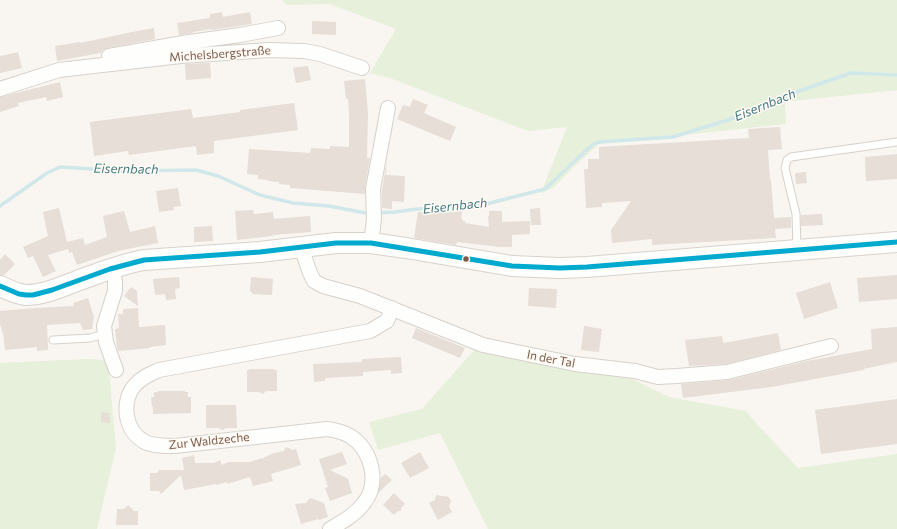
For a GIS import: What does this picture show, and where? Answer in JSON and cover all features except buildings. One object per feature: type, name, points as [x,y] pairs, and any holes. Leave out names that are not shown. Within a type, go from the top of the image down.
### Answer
[{"type":"main road","points":[[0,286],[13,292],[26,295],[44,293],[112,268],[144,260],[260,252],[336,244],[371,243],[512,266],[560,268],[897,242]]},
{"type":"street","name":"Michelsbergstraße","points":[[77,68],[81,63],[101,57],[278,28]]},
{"type":"street","name":"Michelsbergstraße","points":[[0,89],[59,70],[181,56],[269,50],[304,51],[320,54],[362,68]]},
{"type":"street","points":[[371,243],[374,215],[373,189],[388,108]]},
{"type":"street","name":"In der Tal","points":[[301,247],[314,281],[323,286],[360,296],[483,345],[575,364],[635,371],[658,378],[727,372],[832,346]]},
{"type":"street","points":[[112,268],[115,281],[115,291],[104,326],[106,342],[116,370]]},
{"type":"street","name":"Zur Waldzeche","points":[[330,529],[347,519],[365,503],[372,486],[372,470],[368,456],[351,437],[327,428],[175,446],[158,446],[144,441],[132,430],[126,416],[126,402],[135,385],[145,376],[159,370],[370,331],[387,321],[392,308]]},
{"type":"lane","points":[[797,250],[796,214],[785,168],[787,160],[791,157],[897,142]]},
{"type":"lane","points":[[53,340],[90,338],[105,334]]},
{"type":"green space","points":[[282,0],[897,0],[897,90],[785,102],[786,124],[599,144],[553,188],[541,193],[567,127],[528,131],[390,78],[370,73],[396,29],[330,4],[287,5]]},
{"type":"green space","points":[[475,349],[630,378],[669,397],[746,411],[798,468],[897,454],[897,529],[488,529],[440,433],[378,450],[369,422],[422,409]]},
{"type":"green space","points":[[86,359],[108,360],[116,448],[97,529],[0,529],[0,363]]},
{"type":"waterway","name":"Eisernbach","points":[[377,213],[482,205],[545,189],[592,145],[599,142],[673,137],[747,114],[796,92],[851,73],[897,75]]},
{"type":"waterway","name":"Eisernbach","points":[[0,206],[47,173],[60,167],[127,171],[196,170],[218,176],[260,195],[293,203],[329,206],[371,214]]},
{"type":"transit line","points":[[0,286],[19,294],[33,295],[52,290],[110,269],[144,260],[260,252],[336,243],[371,243],[512,266],[560,268],[897,242]]}]
